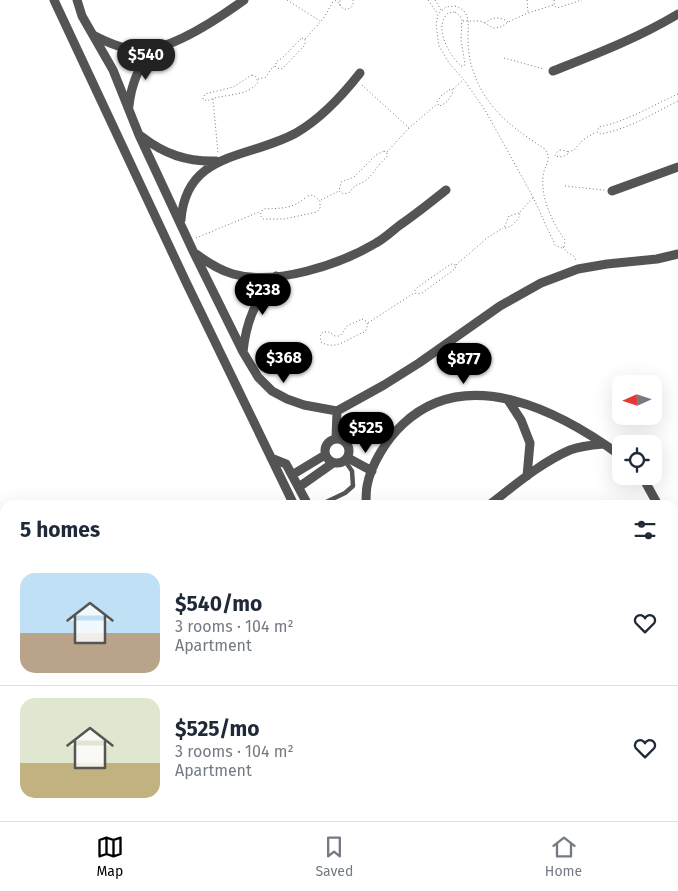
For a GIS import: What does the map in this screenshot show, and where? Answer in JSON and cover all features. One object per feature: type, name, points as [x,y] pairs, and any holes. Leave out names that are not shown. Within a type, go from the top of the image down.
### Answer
[{"type":"street","points":[[54,0],[186,282],[292,500]]},
{"type":"street","points":[[77,0],[82,16],[113,70],[139,135],[188,241],[243,352],[258,377],[272,391],[304,405],[337,410],[419,364],[520,294],[540,283],[578,270],[607,264],[657,259],[678,254]]},
{"type":"street","points":[[91,33],[120,47],[142,50],[152,48],[197,30],[244,0]]},
{"type":"street","points":[[554,70],[631,40],[678,14]]},
{"type":"street","points":[[129,109],[135,77],[152,48]]},
{"type":"street","points":[[180,223],[183,204],[190,187],[206,168],[219,161],[265,146],[297,132],[332,106],[358,76]]},
{"type":"street","points":[[139,135],[167,153],[183,159],[219,161]]},
{"type":"street","points":[[614,191],[678,167]]},
{"type":"street","points":[[194,253],[212,266],[232,274],[254,278],[276,276],[328,264],[377,243],[446,190]]},
{"type":"street","points":[[243,352],[249,319],[256,303],[276,276]]},
{"type":"street","points":[[366,500],[367,485],[372,471],[378,457],[393,434],[411,417],[432,404],[456,397],[486,396],[508,400],[552,413],[612,450]]},
{"type":"street","points":[[508,400],[521,420],[530,443],[528,476]]},
{"type":"street","points":[[336,438],[337,410]]},
{"type":"street","points":[[336,438],[341,439],[349,447],[346,459],[338,464],[328,460],[324,450],[330,440],[336,438]]},
{"type":"street","points":[[496,500],[528,476],[571,450],[604,444]]},
{"type":"street","points":[[292,475],[325,455]]},
{"type":"street","points":[[271,458],[286,464],[306,500]]},
{"type":"street","points":[[346,459],[372,471]]},
{"type":"street","points":[[299,487],[333,463]]},
{"type":"street","points":[[647,485],[655,500]]},
{"type":"street","points":[[649,500],[650,490]]},
{"type":"lane","points":[[330,500],[345,493],[353,486],[352,471],[346,459]]},
{"type":"path","points":[[287,0],[320,22]]},
{"type":"path","points":[[275,66],[282,69],[305,45],[305,40],[320,22],[334,0],[343,9],[348,9],[354,4],[353,0]]},
{"type":"path","points":[[340,0],[340,5]]},
{"type":"path","points":[[428,0],[438,14]]},
{"type":"path","points":[[431,3],[435,0],[441,10]]},
{"type":"path","points":[[527,0],[528,13]]},
{"type":"path","points":[[554,0],[554,5]]},
{"type":"path","points":[[462,22],[480,21],[493,28],[498,28],[528,13],[554,5],[559,7],[582,0]]},
{"type":"path","points":[[563,248],[566,244],[565,240],[549,212],[542,181],[549,157],[545,149],[503,120],[483,94],[471,63],[468,40],[470,21],[466,12],[462,8],[450,6],[441,10],[436,24],[439,46],[449,63],[464,80],[485,110],[534,198],[555,245],[557,248],[563,248],[574,256],[578,270]]},
{"type":"path","points":[[451,12],[458,14],[462,22],[461,47],[465,64],[461,66],[452,57],[447,47],[443,26],[446,15],[451,12]]},
{"type":"path","points":[[486,23],[495,18],[508,22]]},
{"type":"path","points":[[258,79],[256,85],[252,88],[207,101],[203,96],[233,87],[252,76],[258,79],[266,77],[277,61],[283,58],[299,40],[305,40]]},
{"type":"path","points":[[504,58],[540,69],[554,70]]},
{"type":"path","points":[[358,76],[409,128]]},
{"type":"path","points":[[339,191],[344,194],[350,192],[354,186],[367,180],[380,162],[387,157],[386,153],[409,128],[437,104],[442,95],[449,90],[453,90],[464,80]]},
{"type":"path","points":[[437,104],[441,105],[447,102],[453,90]]},
{"type":"path","points":[[554,155],[564,157],[583,140],[597,132],[599,127],[620,122],[678,94]]},
{"type":"path","points":[[213,98],[219,161]]},
{"type":"path","points":[[597,132],[601,133],[623,128],[640,122],[678,101]]},
{"type":"path","points":[[549,157],[560,150],[568,152]]},
{"type":"path","points":[[320,201],[339,191],[341,182],[354,177],[381,152],[386,153]]},
{"type":"path","points":[[565,186],[614,191]]},
{"type":"path","points":[[188,241],[264,209],[287,209],[299,204],[306,197],[316,196],[320,201],[320,208],[317,212],[292,218],[278,220],[263,219],[260,212]]},
{"type":"path","points":[[504,228],[509,216],[519,213],[534,198]]},
{"type":"path","points":[[415,293],[422,293],[455,269],[456,265],[486,238],[516,221],[520,215],[519,213]]},
{"type":"path","points":[[368,323],[415,293],[418,287],[451,264],[456,265]]},
{"type":"path","points":[[364,320],[368,323],[368,328],[365,332],[354,335],[343,343],[326,344],[320,339],[321,334],[326,332],[340,336],[347,326],[357,321],[364,320]]}]
